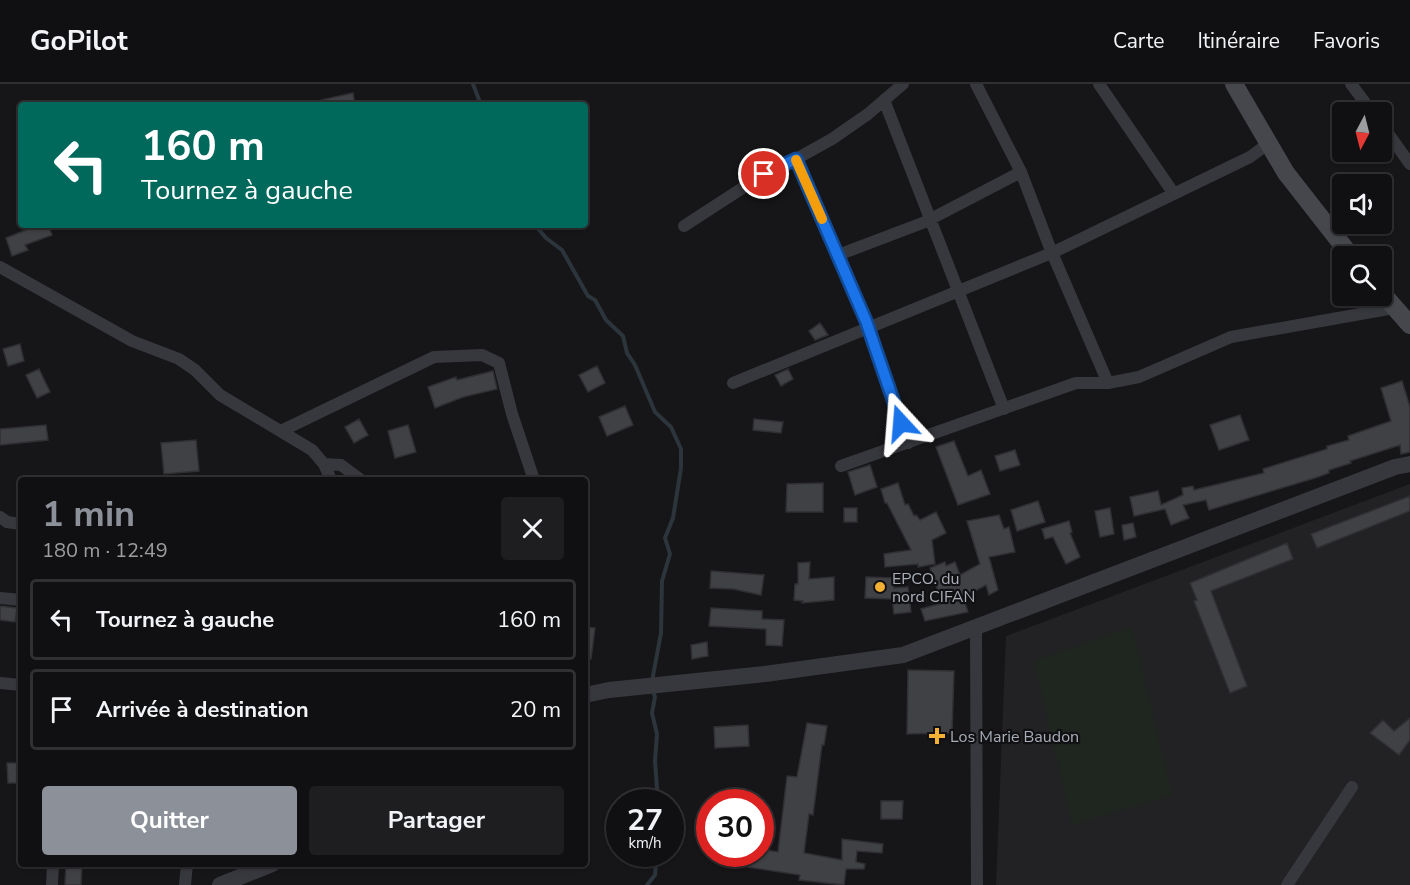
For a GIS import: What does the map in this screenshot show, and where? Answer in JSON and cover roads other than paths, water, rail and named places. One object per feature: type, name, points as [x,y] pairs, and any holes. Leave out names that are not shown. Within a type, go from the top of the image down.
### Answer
[{"type":"main road","points":[[1234,84],[1286,173],[1343,246]]},
{"type":"main road","points":[[1392,306],[1410,325]]},
{"type":"street","points":[[684,226],[764,174],[832,139],[903,84]]},
{"type":"street","points":[[976,84],[1021,172],[1052,253],[1108,383]]},
{"type":"street","points":[[1099,84],[1174,194]]},
{"type":"street","points":[[1351,84],[1364,102]]},
{"type":"street","points":[[884,100],[1004,409]]},
{"type":"street","points":[[1392,139],[1410,164]]},
{"type":"street","points":[[733,383],[1052,253],[1250,157],[1269,143]]},
{"type":"street","points":[[796,159],[869,327],[908,443]]},
{"type":"street","points":[[838,255],[930,219],[1021,172]]},
{"type":"street","points":[[0,267],[132,341],[179,358],[195,370],[220,395],[312,450],[324,464],[330,477]]},
{"type":"street","points":[[841,466],[1076,383],[1108,383],[1139,377],[1231,337],[1394,308]]},
{"type":"street","points":[[281,431],[434,357],[482,355],[500,363],[512,414],[533,477]]},
{"type":"street","points":[[324,464],[341,465],[357,477]]},
{"type":"street","points":[[588,695],[903,655],[1395,467],[1410,464]]},
{"type":"street","points":[[0,518],[18,524]]},
{"type":"street","points":[[0,598],[18,600]]},
{"type":"street","points":[[976,629],[977,885]]},
{"type":"street","points":[[0,683],[18,685]]},
{"type":"street","points":[[1287,885],[1352,787]]},
{"type":"street","points":[[52,885],[53,867]]},
{"type":"street","points":[[184,885],[187,867]]},
{"type":"street","points":[[220,885],[265,867]]},
{"type":"waterway","points":[[473,84],[480,102]]},
{"type":"waterway","points":[[538,228],[562,250],[588,296],[595,300],[606,320],[623,336],[627,353],[635,365],[655,412],[671,427],[681,449],[681,468],[673,518],[665,538],[670,554],[662,581],[661,633],[652,681]]},
{"type":"waterway","points":[[653,691],[655,697],[652,713],[657,734],[655,761],[657,789]]},
{"type":"waterway","points":[[647,885],[655,875],[656,867]]},
{"type":"place","name":"EPCO. du nord CIFAN","points":[[880,587]]},
{"type":"place","name":"Los Marie Baudon","points":[[937,736]]}]
